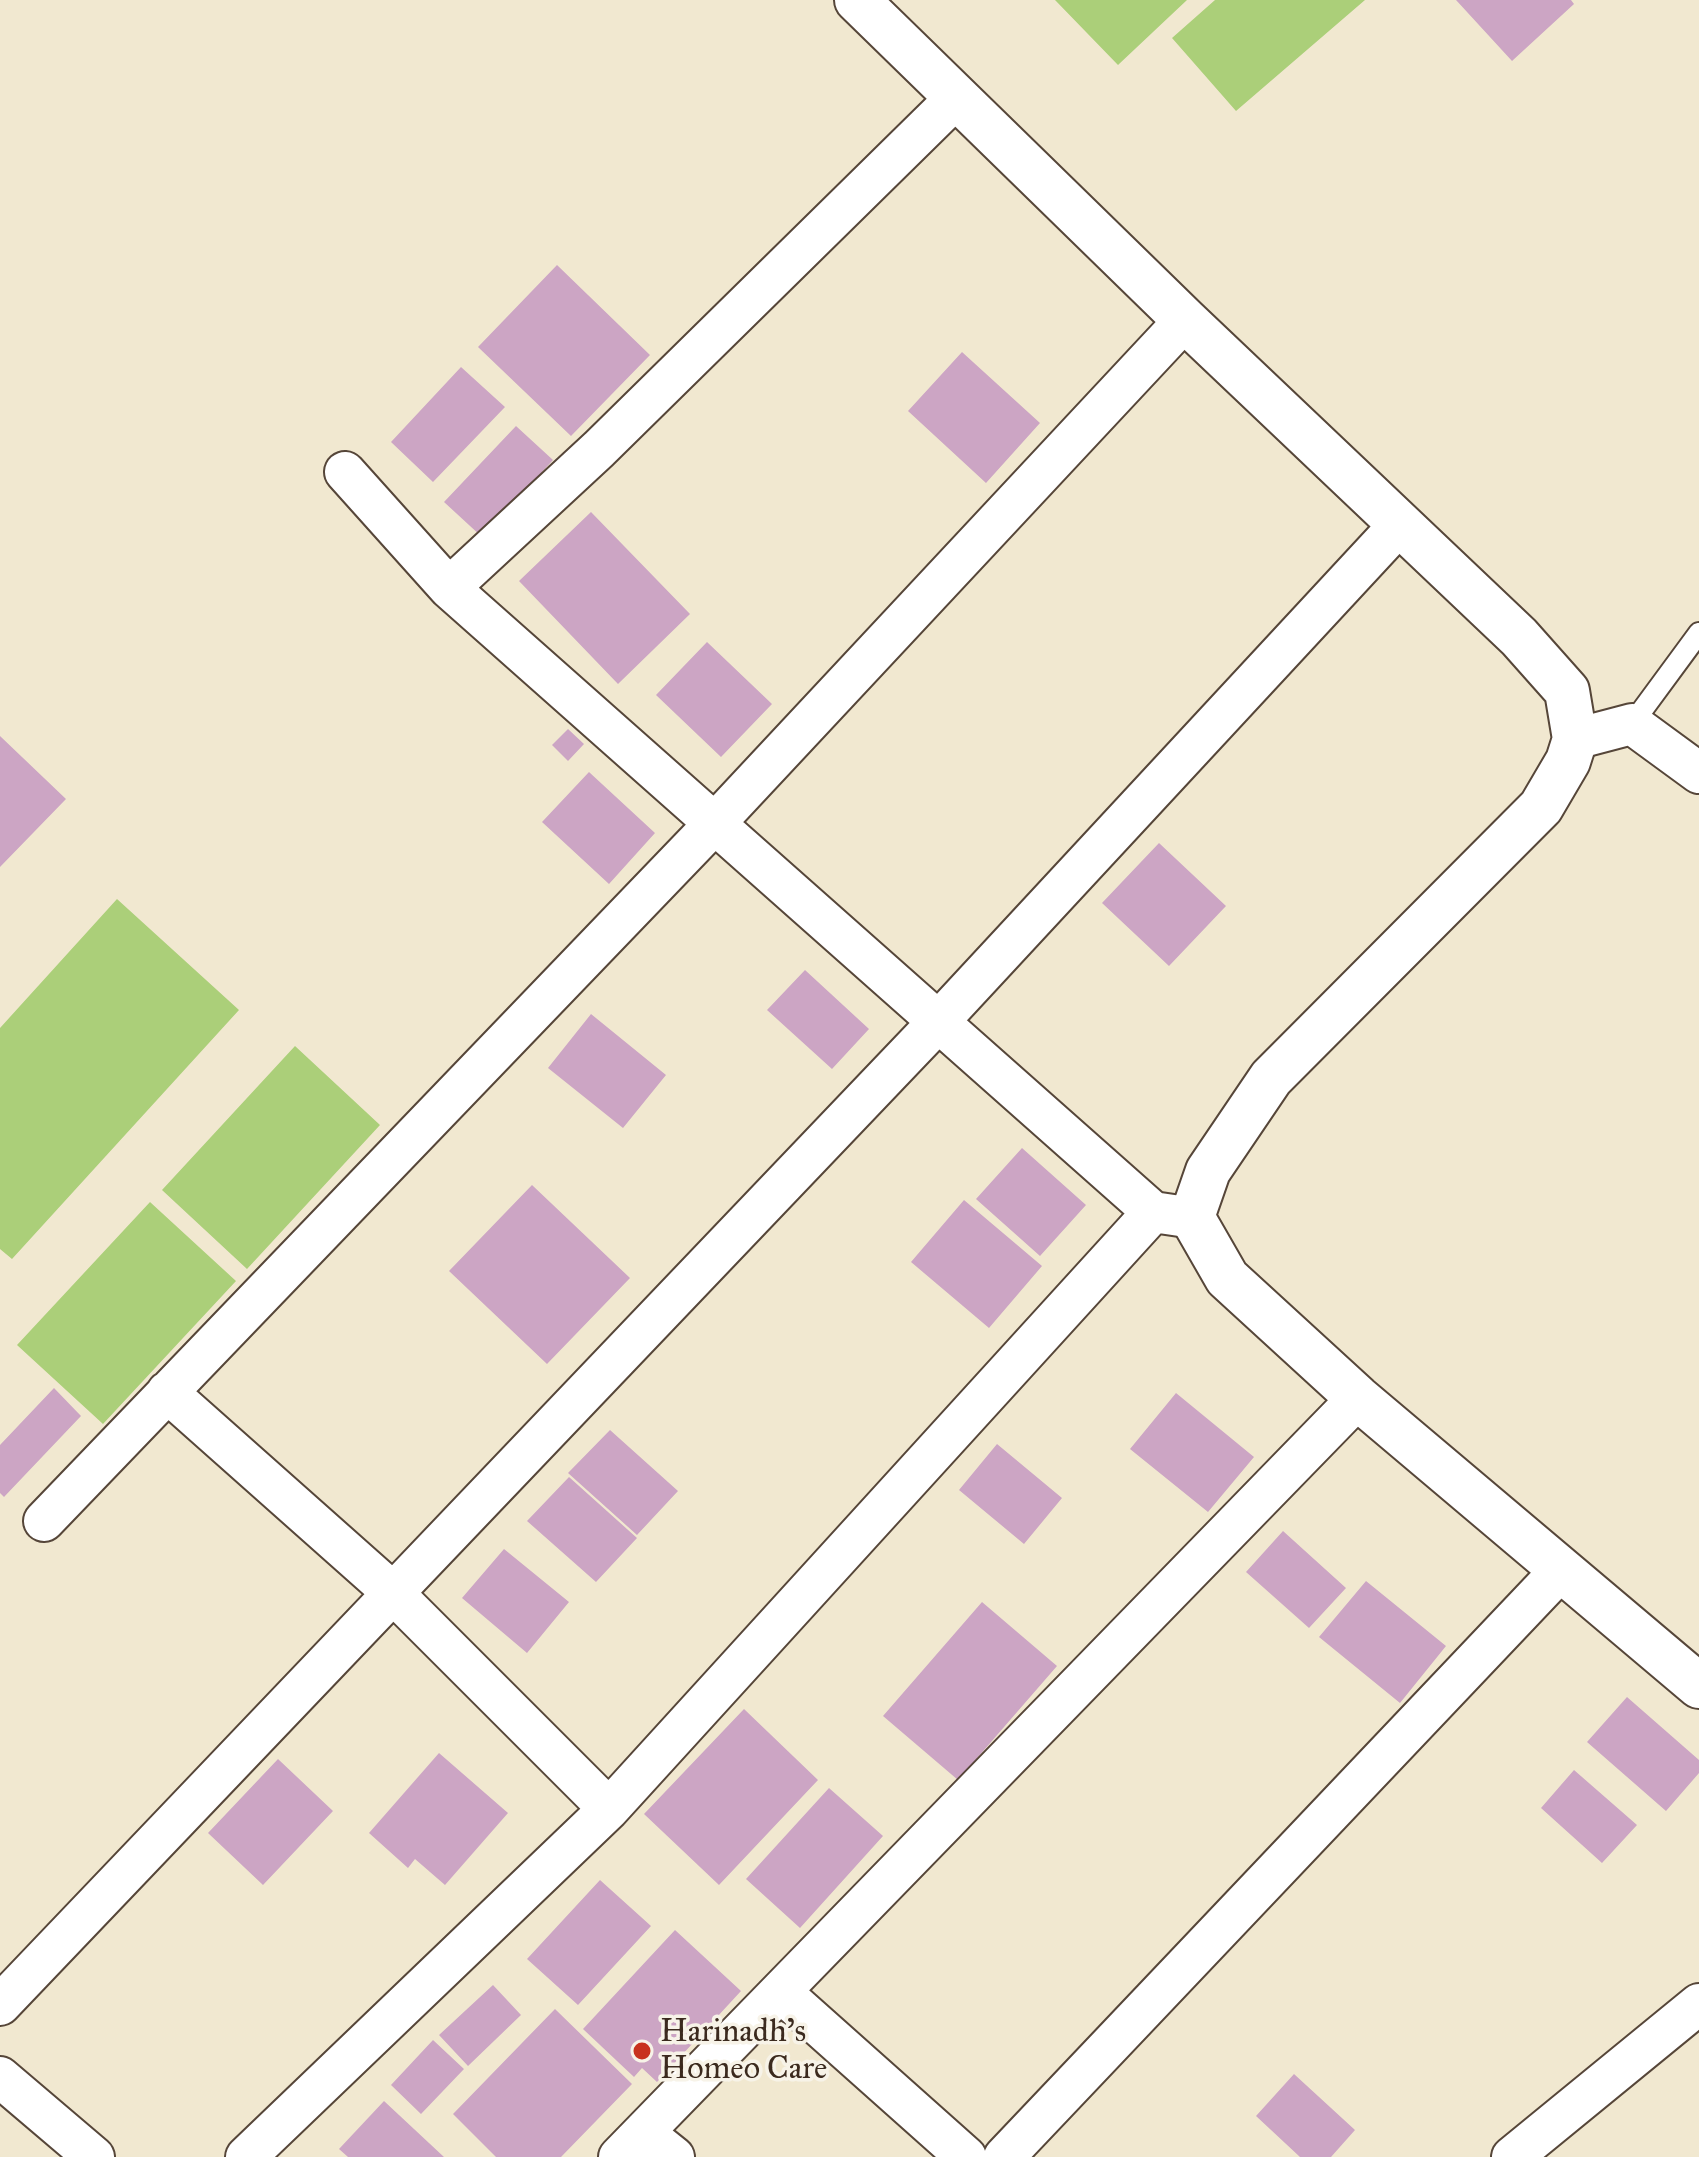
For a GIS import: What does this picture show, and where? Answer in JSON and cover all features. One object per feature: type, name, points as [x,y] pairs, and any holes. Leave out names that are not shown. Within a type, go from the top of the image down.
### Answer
[{"type":"street","points":[[246,2157],[609,1809],[1172,1215],[1208,1171],[1271,1078],[1541,807],[1568,761],[1575,739],[1567,691],[1519,637],[1185,320],[857,0]]},
{"type":"street","points":[[449,588],[599,449],[957,97]]},
{"type":"street","points":[[44,1521],[716,822],[1185,320]]},
{"type":"street","points":[[345,472],[449,588],[940,1020],[1172,1215],[1227,1278],[1358,1398],[1699,1686]]},
{"type":"street","points":[[0,2005],[391,1591],[940,1020],[1401,523]]},
{"type":"street","points":[[1575,739],[1632,724],[1699,773]]},
{"type":"street","points":[[167,1392],[391,1591],[609,1809]]},
{"type":"street","points":[[646,2149],[782,1993],[1358,1398]]},
{"type":"street","points":[[1004,2157],[1561,1570]]},
{"type":"street","points":[[782,1993],[966,2157]]},
{"type":"street","points":[[1512,2157],[1699,2004]]},
{"type":"street","points":[[0,2077],[94,2157]]},
{"type":"lane","points":[[1632,724],[1699,633]]},
{"type":"green space","points":[[1055,0],[1187,0],[1118,65]]},
{"type":"green space","points":[[1215,0],[1365,0],[1236,111],[1172,38]]},
{"type":"green space","points":[[117,899],[239,1010],[12,1259],[0,1249],[0,1028]]},
{"type":"green space","points":[[295,1046],[380,1125],[247,1269],[162,1190]]},
{"type":"green space","points":[[150,1202],[236,1281],[103,1424],[17,1345]]},
{"type":"building","points":[[1456,0],[1571,0],[1574,4],[1512,61]]},
{"type":"building","points":[[557,265],[650,355],[571,436],[478,347]]},
{"type":"building","points":[[962,352],[1040,423],[986,483],[908,411]]},
{"type":"building","points":[[461,367],[505,407],[433,482],[391,442]]},
{"type":"building","points":[[516,426],[553,460],[482,537],[444,502]]},
{"type":"building","points":[[591,512],[690,614],[618,684],[519,581]]},
{"type":"building","points":[[707,642],[772,704],[721,757],[656,695]]},
{"type":"building","points":[[568,729],[584,744],[568,761],[552,745]]},
{"type":"building","points":[[0,736],[66,799],[0,867]]},
{"type":"building","points":[[589,772],[655,833],[609,884],[542,822]]},
{"type":"building","points":[[1159,843],[1226,906],[1169,966],[1102,903]]},
{"type":"building","points":[[805,970],[869,1029],[832,1069],[767,1010]]},
{"type":"building","points":[[591,1014],[666,1075],[623,1128],[548,1068]]},
{"type":"building","points":[[1022,1148],[1086,1205],[1040,1256],[976,1199]]},
{"type":"building","points":[[532,1185],[630,1278],[547,1364],[449,1271]]},
{"type":"building","points":[[964,1200],[1042,1266],[989,1328],[911,1262]]},
{"type":"building","points":[[54,1388],[81,1416],[4,1497],[0,1493],[0,1445]]},
{"type":"building","points":[[1176,1393],[1254,1457],[1208,1512],[1130,1449]]},
{"type":"building","points":[[610,1430],[678,1491],[637,1535],[568,1473]]},
{"type":"building","points":[[997,1444],[1062,1498],[1024,1544],[959,1490]]},
{"type":"building","points":[[569,1477],[637,1538],[596,1582],[527,1521]]},
{"type":"building","points":[[1283,1531],[1346,1588],[1309,1628],[1246,1572]]},
{"type":"building","points":[[504,1549],[569,1602],[527,1653],[462,1598]]},
{"type":"building","points":[[1366,1581],[1446,1646],[1400,1703],[1319,1637]]},
{"type":"building","points":[[982,1602],[1057,1666],[958,1780],[883,1716]]},
{"type":"building","points":[[1627,1697],[1699,1760],[1699,1773],[1666,1811],[1587,1742]]},
{"type":"building","points":[[744,1709],[818,1780],[719,1885],[644,1814]]},
{"type":"building","points":[[439,1753],[508,1813],[445,1885],[415,1859],[408,1868],[369,1833]]},
{"type":"building","points":[[278,1759],[333,1811],[263,1885],[208,1833]]},
{"type":"building","points":[[1574,1770],[1637,1825],[1602,1863],[1541,1808]]},
{"type":"building","points":[[829,1788],[883,1836],[800,1928],[746,1879]]},
{"type":"building","points":[[600,1880],[651,1926],[578,2005],[527,1959]]},
{"type":"building","points":[[675,1930],[741,1991],[657,2082],[642,2068],[634,2077],[583,2029]]},
{"type":"building","points":[[493,1985],[521,2015],[468,2066],[439,2035]]},
{"type":"building","points":[[555,2009],[632,2084],[561,2157],[496,2157],[453,2114]]},
{"type":"building","points":[[433,2040],[464,2069],[421,2114],[391,2085]]},
{"type":"building","points":[[1294,2074],[1355,2130],[1331,2157],[1300,2157],[1256,2116]]},
{"type":"building","points":[[384,2101],[444,2157],[348,2157],[339,2149]]},
{"type":"place","name":"Harinadh's Homeo Care","points":[[642,2051]]}]
